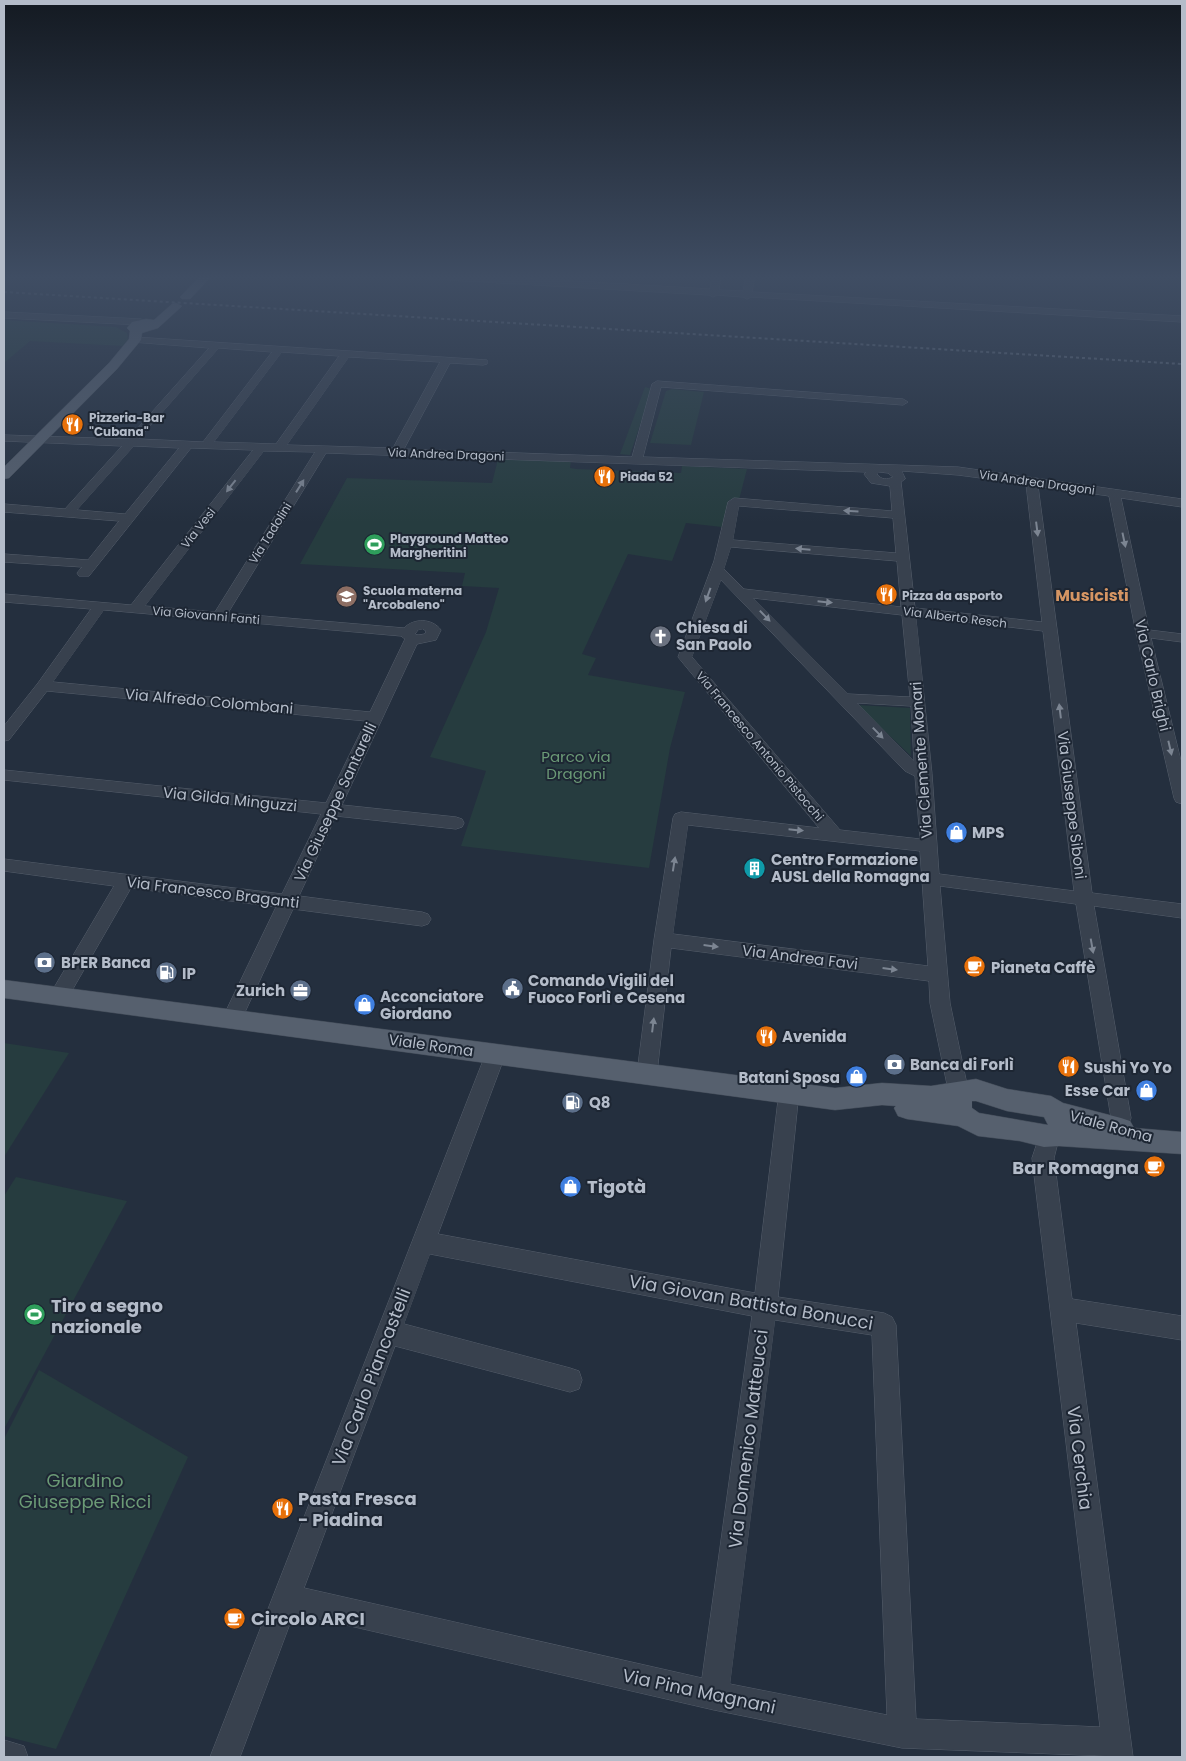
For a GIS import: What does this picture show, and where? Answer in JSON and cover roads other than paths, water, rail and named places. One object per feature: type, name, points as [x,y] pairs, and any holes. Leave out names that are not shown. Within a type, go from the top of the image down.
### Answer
[{"type":"main road","points":[[4,476],[119,358]]},
{"type":"main road","name":"Viale Roma","points":[[4,989],[836,1099],[858,1098],[874,1104],[966,1100]]},
{"type":"main road","points":[[966,1100],[1007,1100],[1044,1104],[1052,1136],[971,1122],[966,1100]]},
{"type":"main road","name":"Viale Roma","points":[[1052,1136],[1117,1128],[1174,1142]]},
{"type":"main road","name":"Viale Roma","points":[[1052,1136],[1174,1142]]},
{"type":"street","points":[[68,513],[205,358]]},
{"type":"street","points":[[206,445],[272,358]]},
{"type":"street","points":[[279,448],[342,358]]},
{"type":"street","points":[[420,358],[483,362]]},
{"type":"street","points":[[396,453],[446,360]]},
{"type":"street","points":[[637,459],[657,384],[903,402]]},
{"type":"street","name":"Via Andrea Dragoni","points":[[4,438],[396,453],[637,459],[852,469],[873,472],[895,481],[902,468],[958,471],[1182,502]]},
{"type":"street","points":[[4,558],[87,569],[186,444]]},
{"type":"street","name":"Via Vesi","points":[[135,609],[261,447]]},
{"type":"street","name":"Via Tadolini","points":[[219,616],[322,450]]},
{"type":"street","points":[[873,472],[872,478],[882,482],[895,481]]},
{"type":"street","name":"Via Giuseppe Siboni","points":[[1031,480],[1084,898],[1121,1118],[1117,1128]]},
{"type":"street","name":"Via Clemente Monari","points":[[895,481],[900,515],[924,774],[927,846],[932,879],[940,1003],[950,1057],[966,1100]]},
{"type":"street","name":"Via Carlo Brighi","points":[[1114,492],[1143,633],[1182,798]]},
{"type":"street","name":"Via Francesco Antonio Pistocchi","points":[[834,834],[686,657],[718,569],[731,525],[734,502],[900,515]]},
{"type":"street","points":[[4,508],[127,518]]},
{"type":"street","points":[[726,543],[904,558]]},
{"type":"street","points":[[718,569],[911,767],[924,774]]},
{"type":"street","name":"Via Alberto Resch","points":[[742,592],[1049,627]]},
{"type":"street","name":"Via Giovanni Fanti","points":[[4,598],[219,616],[410,635]]},
{"type":"street","points":[[4,736],[43,686],[100,606]]},
{"type":"street","points":[[1143,633],[1182,638]]},
{"type":"street","name":"Via Giuseppe Santarelli","points":[[232,1018],[375,717],[410,635]]},
{"type":"street","name":"Via Alfredo Colombani","points":[[43,686],[375,717]]},
{"type":"street","points":[[844,698],[917,702]]},
{"type":"street","name":"Via Gilda Minguzzi","points":[[4,775],[456,823]]},
{"type":"street","points":[[647,1073],[663,940],[681,818],[927,846]]},
{"type":"street","name":"Via Francesco Braganti","points":[[4,865],[422,920]]},
{"type":"street","points":[[932,879],[1182,911]]},
{"type":"street","points":[[59,996],[126,881]]},
{"type":"street","name":"Via Andrea Favi","points":[[663,940],[938,975]]},
{"type":"street","name":"Via Carlo Piancastelli","points":[[225,1757],[496,1054]]},
{"type":"street","name":"Via Domenico Matteucci","points":[[714,1696],[764,1307],[789,1092]]},
{"type":"street","name":"Via Cerchia","points":[[1052,1136],[1060,1309],[1117,1750]]},
{"type":"street","name":"Via Giovan Battista Bonucci","points":[[423,1242],[764,1307],[884,1325],[902,1733]]},
{"type":"street","points":[[1060,1309],[1182,1328]]},
{"type":"street","points":[[389,1332],[570,1380]]},
{"type":"street","name":"Via Pina Magnani","points":[[287,1598],[714,1696],[902,1733],[1117,1750]]},
{"type":"street","points":[[4,1755],[13,1757]]},
{"type":"railway","points":[[1087,358],[1182,364]]},
{"type":"place","name":"Pizzeria-Bar \"Cubana\"","points":[[73,424]]},
{"type":"place","name":"Piada 52","points":[[604,476]]},
{"type":"place","name":"Playground Matteo Margheritini","points":[[374,545]]},
{"type":"place","name":"Pizza da asporto","points":[[886,595]]},
{"type":"place","name":"Scuola materna \"Arcobaleno\"","points":[[347,597]]},
{"type":"place","name":"Chiesa di San Paolo","points":[[660,636]]},
{"type":"place","name":"MPS","points":[[956,832]]},
{"type":"place","name":"Centro Formazione AUSL della Romagna","points":[[755,868]]},
{"type":"place","name":"BPER Banca","points":[[45,962]]},
{"type":"place","name":"Pianeta Caffè","points":[[975,967]]},
{"type":"place","name":"IP","points":[[166,973]]},
{"type":"place","name":"Comando Vigili del Fuoco Forlì e Cesena","points":[[512,989]]},
{"type":"place","name":"Zurich","points":[[301,990]]},
{"type":"place","name":"Acconciatore Giordano","points":[[364,1005]]},
{"type":"place","name":"Avenida","points":[[766,1036]]},
{"type":"place","name":"Banca di Forlì","points":[[894,1064]]},
{"type":"place","name":"Sushi Yo Yo","points":[[1068,1067]]},
{"type":"place","name":"Batani Sposa","points":[[856,1077]]},
{"type":"place","name":"Esse Car","points":[[1146,1090]]},
{"type":"place","name":"Q8","points":[[573,1102]]},
{"type":"place","name":"Bar Romagna","points":[[1155,1167]]},
{"type":"place","name":"Tigotà","points":[[571,1186]]},
{"type":"place","name":"Tiro a segno nazionale","points":[[35,1315]]},
{"type":"place","name":"Pasta Fresca - Piadina","points":[[282,1508]]},
{"type":"place","name":"Circolo ARCI","points":[[235,1618]]},
{"type":"district","name":"Musicisti","points":[[1092,595]]},
{"type":"park label","name":"Parco via Dragoni","points":[[576,764]]},
{"type":"park label","name":"Giardino Giuseppe Ricci","points":[[85,1490]]}]
